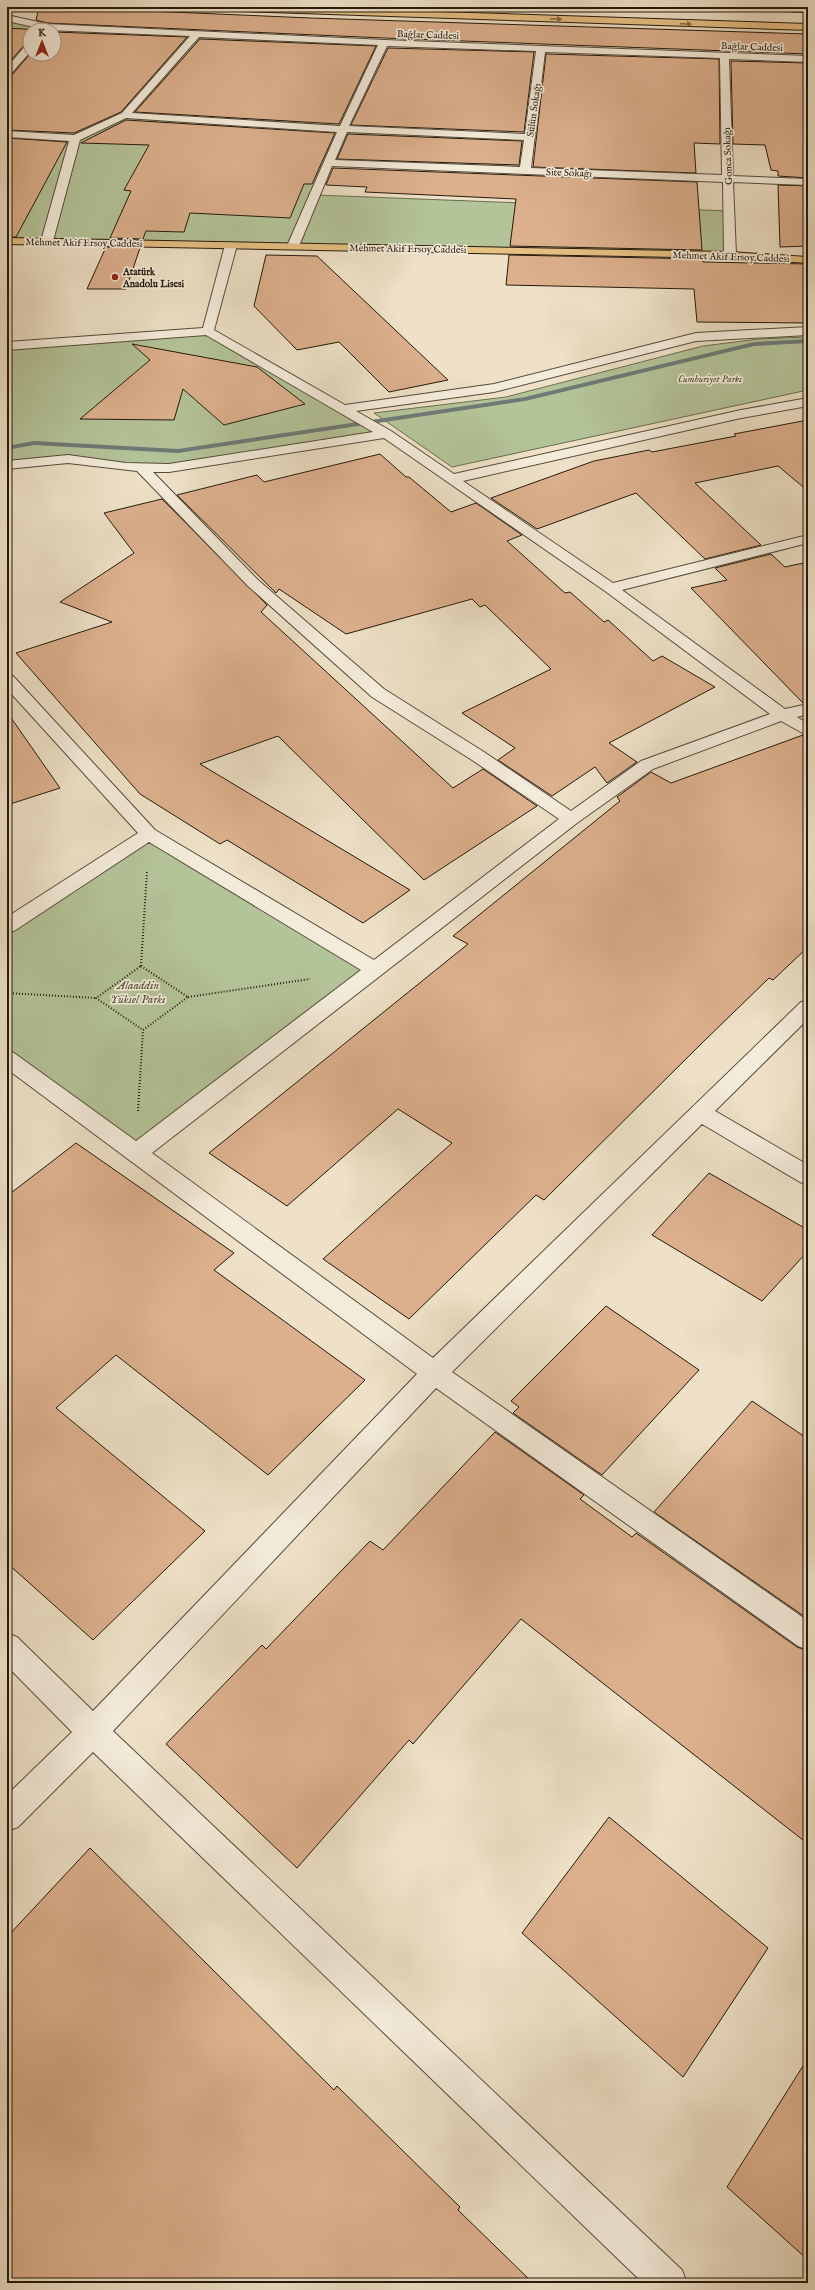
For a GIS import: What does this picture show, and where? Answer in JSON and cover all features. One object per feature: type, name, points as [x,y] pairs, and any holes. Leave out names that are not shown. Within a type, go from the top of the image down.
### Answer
[{"type":"main road","points":[[210,7],[808,27]]},
{"type":"main road","points":[[457,7],[808,19]]},
{"type":"main road","points":[[753,7],[788,8]]},
{"type":"main road","points":[[765,7],[808,9]]},
{"type":"main road","name":"Mehmet Akif Ersoy Caddesi","points":[[7,241],[730,255],[808,260]]},
{"type":"street","name":"Bağlar Caddesi","points":[[7,18],[23,22]]},
{"type":"street","name":"Bağlar Caddesi","points":[[62,29],[541,50],[808,59]]},
{"type":"street","points":[[7,134],[75,138],[125,115],[197,34]]},
{"type":"street","points":[[293,246],[330,163],[343,129],[384,43]]},
{"type":"street","name":"Sülün Sokağı","points":[[525,171],[541,50]]},
{"type":"street","points":[[7,73],[22,55]]},
{"type":"street","name":"Gonca Sokağı","points":[[724,56],[730,255]]},
{"type":"street","points":[[125,115],[343,129],[529,137]]},
{"type":"street","points":[[47,241],[75,138]]},
{"type":"street","name":"Site Sokağı","points":[[330,163],[808,182]]},
{"type":"street","points":[[208,331],[231,245]]},
{"type":"street","points":[[7,346],[208,331],[386,434],[610,588],[782,715],[808,731]]},
{"type":"street","points":[[345,409],[494,388],[696,337],[808,331]]},
{"type":"street","points":[[452,479],[742,414],[808,402]]},
{"type":"street","points":[[7,465],[68,459],[140,467],[169,468],[386,434]]},
{"type":"street","points":[[140,467],[253,583],[378,693],[478,756],[571,819]]},
{"type":"street","points":[[610,588],[808,539]]},
{"type":"street","points":[[7,679],[149,834],[375,969]]},
{"type":"street","points":[[136,1153],[571,819],[646,765],[782,715],[808,709]]},
{"type":"street","points":[[7,926],[149,834]]},
{"type":"street","points":[[7,1816],[93,1732],[434,1373],[808,1007]]},
{"type":"street","points":[[7,1058],[434,1373],[808,1637]]},
{"type":"street","points":[[701,1113],[808,1176]]},
{"type":"street","points":[[7,1646],[93,1732],[669,2283]]},
{"type":"path","points":[[141,966],[149,834]]},
{"type":"path","points":[[141,966],[188,997]]},
{"type":"path","points":[[96,998],[141,966]]},
{"type":"path","points":[[143,1030],[188,997],[313,979]]},
{"type":"path","points":[[7,993],[96,998],[143,1030]]},
{"type":"path","points":[[136,1153],[143,1030]]},
{"type":"green space","points":[[7,18],[25,22],[22,22],[22,62],[62,62],[62,28],[384,43],[343,129],[529,137],[525,171],[330,163],[316,195],[729,211],[730,255],[7,241]]},
{"type":"green space","points":[[208,331],[386,434],[169,468],[68,459],[7,465],[7,346]]},
{"type":"green space","name":"Cumhuriyet Parkı","points":[[808,337],[808,390],[452,467],[374,413],[506,397],[703,346],[759,339]]},
{"type":"green space","name":"Alaaddin Yüksel Parkı","points":[[149,834],[375,969],[136,1153],[7,1058],[7,926]]},
{"type":"building","points":[[39,7],[103,7],[102,9],[310,18],[808,34],[808,54],[384,38],[62,24],[62,22],[43,22],[36,20]]},
{"type":"building","points":[[7,28],[22,29],[22,48],[7,65]]},
{"type":"building","points":[[62,32],[187,37],[121,112],[74,133],[7,130],[7,77],[11,76],[23,62],[62,62]]},
{"type":"building","points":[[200,39],[376,46],[339,124],[135,112]]},
{"type":"building","points":[[388,48],[534,52],[524,132],[351,125]]},
{"type":"building","points":[[546,54],[719,59],[720,144],[694,143],[696,173],[533,167]]},
{"type":"building","points":[[731,61],[808,63],[808,178],[778,176],[778,171],[771,170],[765,145],[733,144]]},
{"type":"building","points":[[126,120],[335,133],[312,184],[304,184],[290,218],[190,213],[184,232],[146,231],[143,239],[110,238],[131,191],[124,190],[149,145],[81,143]]},
{"type":"building","points":[[348,134],[522,141],[519,165],[337,159]]},
{"type":"building","points":[[7,138],[67,142],[16,237],[7,237]]},
{"type":"building","points":[[333,168],[697,182],[702,250],[510,246],[516,199],[365,192],[367,187],[326,185]]},
{"type":"building","points":[[778,185],[808,186],[808,246],[780,247]]},
{"type":"building","points":[[106,247],[140,248],[126,289],[87,289]]},
{"type":"building","points":[[266,255],[317,256],[448,380],[389,392],[339,342],[297,350],[254,306]]},
{"type":"building","points":[[509,255],[702,259],[703,262],[808,264],[808,323],[697,322],[694,289],[506,285]]},
{"type":"building","points":[[132,344],[257,367],[305,404],[224,425],[183,389],[174,420],[80,419],[150,360]]},
{"type":"building","points":[[808,420],[808,491],[778,466],[695,483],[761,545],[705,559],[636,493],[537,529],[491,498],[594,461],[649,450],[652,452],[736,436],[734,434]]},
{"type":"building","points":[[380,454],[406,477],[409,477],[451,512],[476,503],[522,535],[507,541],[565,593],[570,592],[604,622],[608,620],[653,661],[662,656],[715,687],[609,743],[637,762],[607,783],[595,767],[552,796],[498,760],[515,748],[462,713],[551,669],[485,605],[480,607],[472,599],[346,634],[279,589],[276,593],[177,495],[257,475],[264,482]]},
{"type":"building","points":[[162,499],[267,605],[261,612],[453,788],[483,769],[537,806],[424,880],[278,736],[200,764],[410,890],[363,923],[227,840],[220,844],[140,794],[16,653],[112,622],[60,602],[134,553],[104,513]]},
{"type":"building","points":[[771,554],[785,567],[808,562],[808,703],[803,703],[691,588],[727,580],[715,568]]},
{"type":"building","points":[[7,712],[60,788],[7,805]]},
{"type":"building","points":[[803,735],[808,737],[808,947],[773,980],[769,978],[544,1200],[536,1195],[409,1319],[323,1259],[452,1143],[398,1109],[287,1206],[209,1153],[468,944],[453,936],[620,801],[617,797],[651,772],[671,783]]},
{"type":"building","points":[[76,1143],[234,1253],[214,1270],[365,1380],[268,1475],[116,1355],[56,1408],[205,1531],[93,1640],[7,1563],[7,1196]]},
{"type":"building","points":[[709,1173],[808,1230],[808,1251],[762,1301],[652,1235]]},
{"type":"building","points":[[606,1306],[699,1370],[602,1475],[513,1413],[519,1407],[511,1401]]},
{"type":"building","points":[[752,1401],[808,1439],[808,1619],[654,1512]]},
{"type":"building","points":[[495,1432],[584,1495],[580,1499],[632,1537],[636,1533],[797,1647],[808,1651],[808,1844],[521,1619],[413,1744],[409,1740],[297,1868],[166,1744],[262,1645],[266,1649],[370,1541],[383,1550]]},
{"type":"building","points":[[609,1817],[768,1948],[683,2077],[522,1933]]},
{"type":"building","points":[[90,1848],[334,2090],[337,2086],[460,2207],[458,2210],[533,2283],[7,2283],[7,1937]]},
{"type":"building","points":[[808,2058],[808,2260],[727,2187]]},
{"type":"waterway","points":[[7,448],[34,443],[178,451],[525,399],[754,344],[808,341]]},
{"type":"place","name":"Atatürk Anadolu Lisesi","points":[[115,277]]}]
